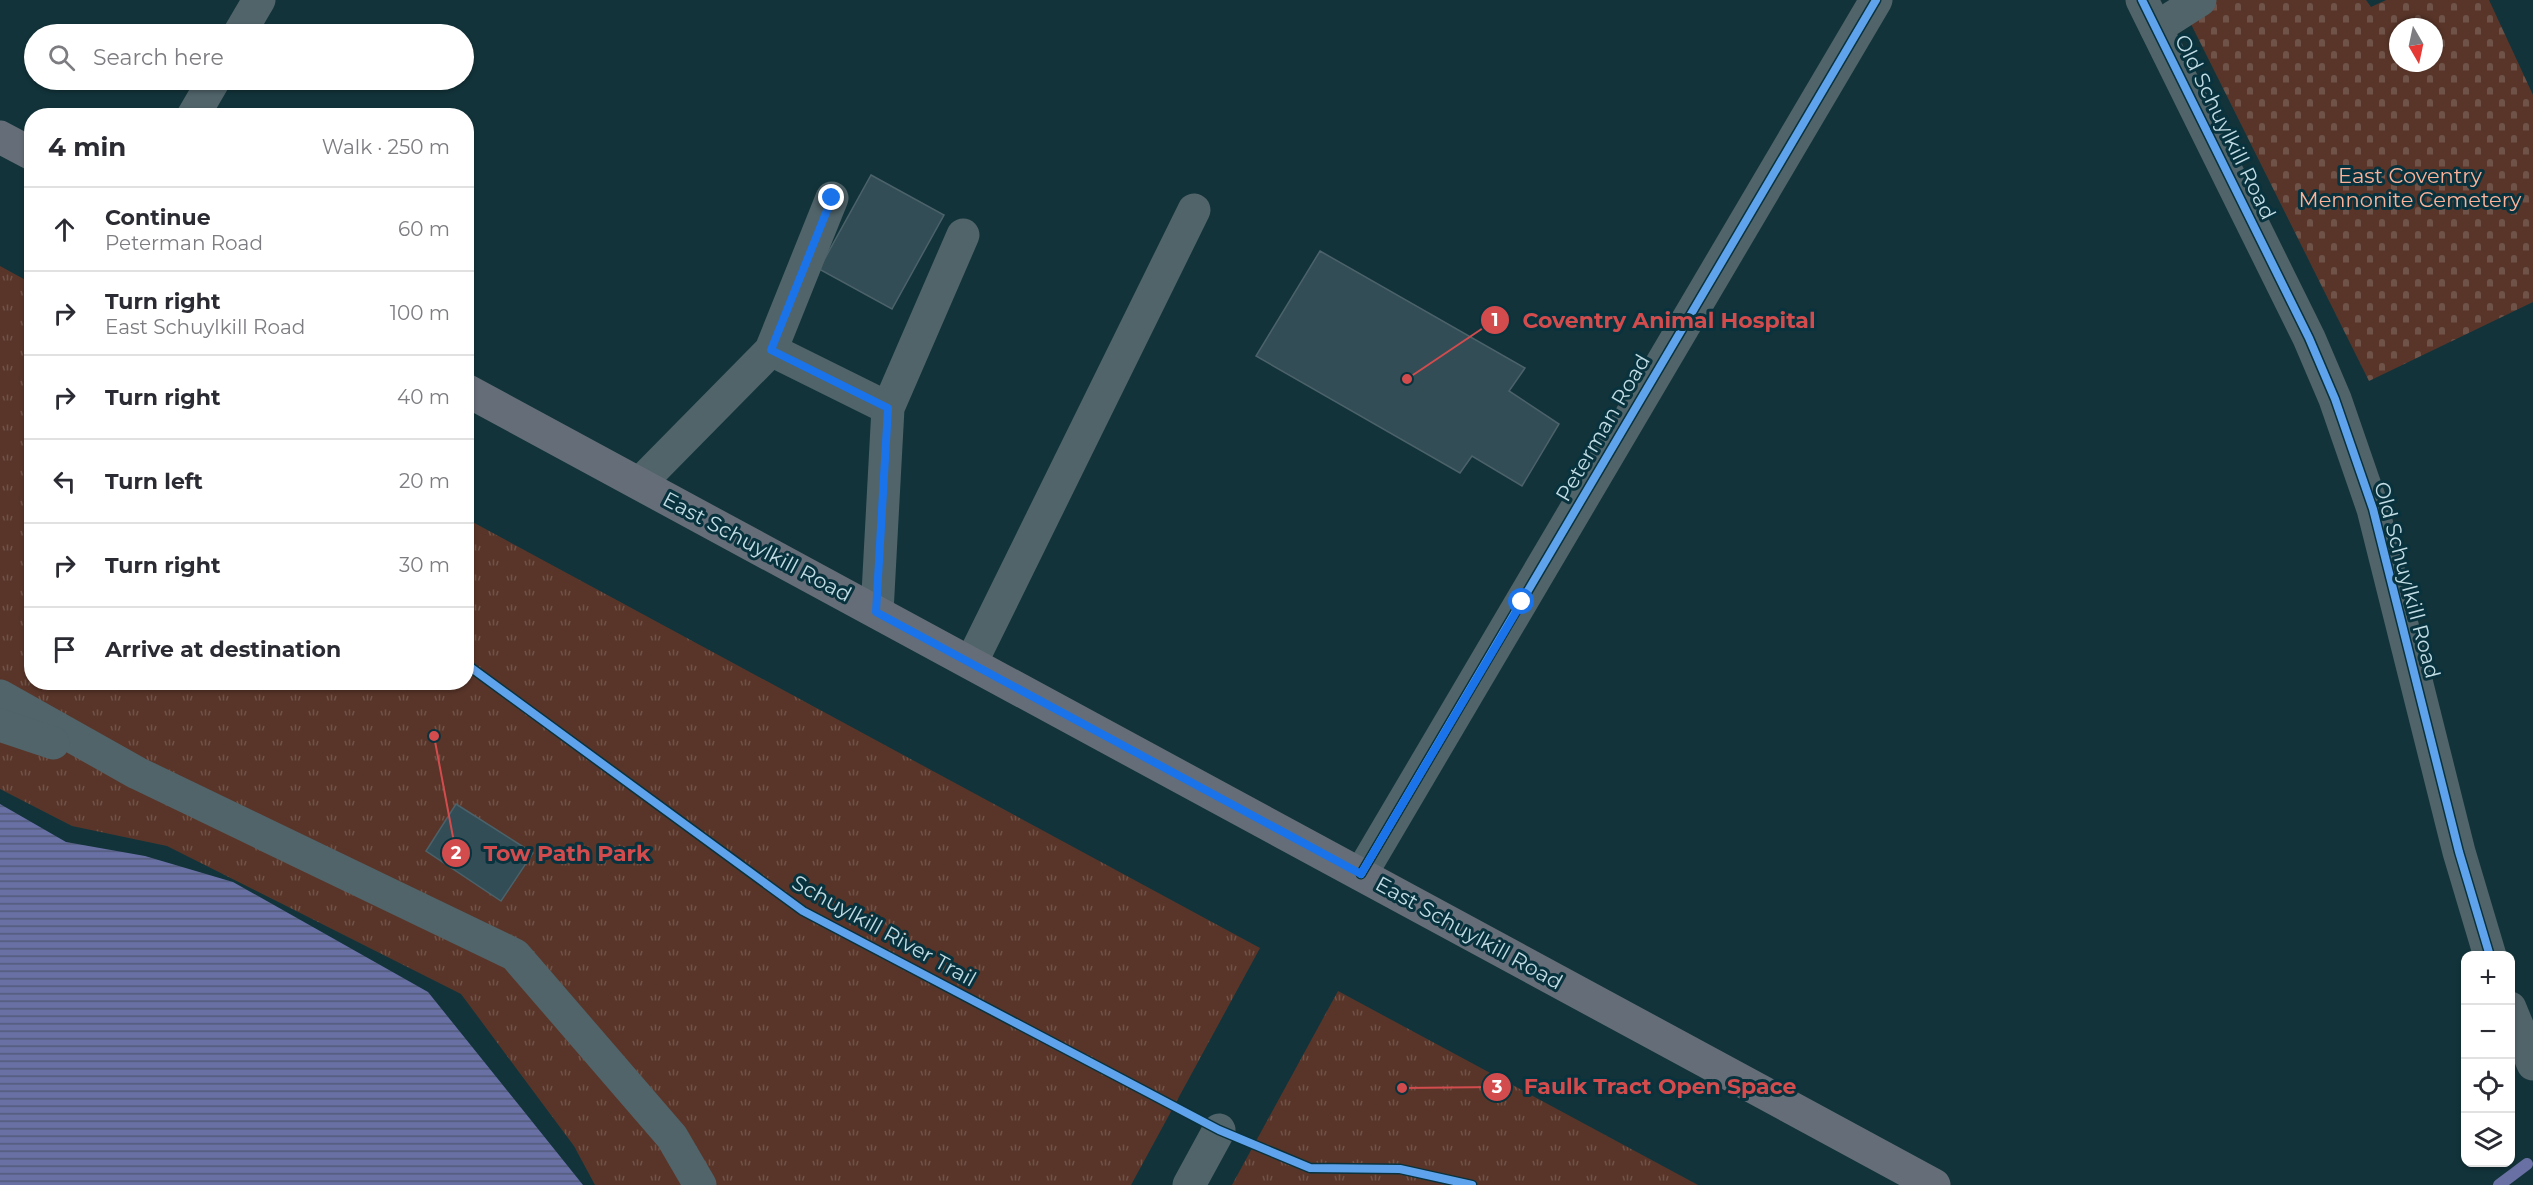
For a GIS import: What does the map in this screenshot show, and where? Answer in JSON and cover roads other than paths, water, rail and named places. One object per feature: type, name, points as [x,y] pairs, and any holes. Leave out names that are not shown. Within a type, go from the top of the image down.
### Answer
[{"type":"main road","points":[[0,137],[24,150]]},
{"type":"main road","name":"East Schuylkill Road","points":[[474,394],[1934,1185]]},
{"type":"street","points":[[245,24],[259,0]]},
{"type":"street","name":"Peterman Road","points":[[1361,874],[1876,0]]},
{"type":"street","points":[[2149,14],[2200,0]]},
{"type":"street","name":"Old Schuylkill Road","points":[[2149,14],[2309,338],[2335,399],[2373,509],[2459,852],[2489,951]]},
{"type":"street","points":[[198,108],[208,90]]},
{"type":"street","points":[[640,483],[771,350],[832,198]]},
{"type":"street","points":[[971,663],[1194,210]]},
{"type":"street","points":[[876,612],[888,408],[963,235]]},
{"type":"street","points":[[771,350],[888,408]]},
{"type":"street","points":[[0,696],[137,773],[515,955],[672,1137],[700,1185]]},
{"type":"street","points":[[0,725],[137,773]]},
{"type":"street","points":[[2515,1018],[2533,1064]]},
{"type":"street","points":[[1189,1185],[1219,1130]]},
{"type":"water","points":[[0,804],[66,842],[145,856],[233,882],[428,992],[583,1185],[0,1185]]},
{"type":"waterway","points":[[2499,1185],[2527,1164]]},
{"type":"place","name":"Coventry Animal Hospital","points":[[1407,379]]},
{"type":"place","name":"Tow Path Park","points":[[434,736]]},
{"type":"place","name":"Faulk Tract Open Space","points":[[1402,1088]]},
{"type":"park label","name":"East Coventry Mennonite Cemetery","points":[[2410,188]]}]
